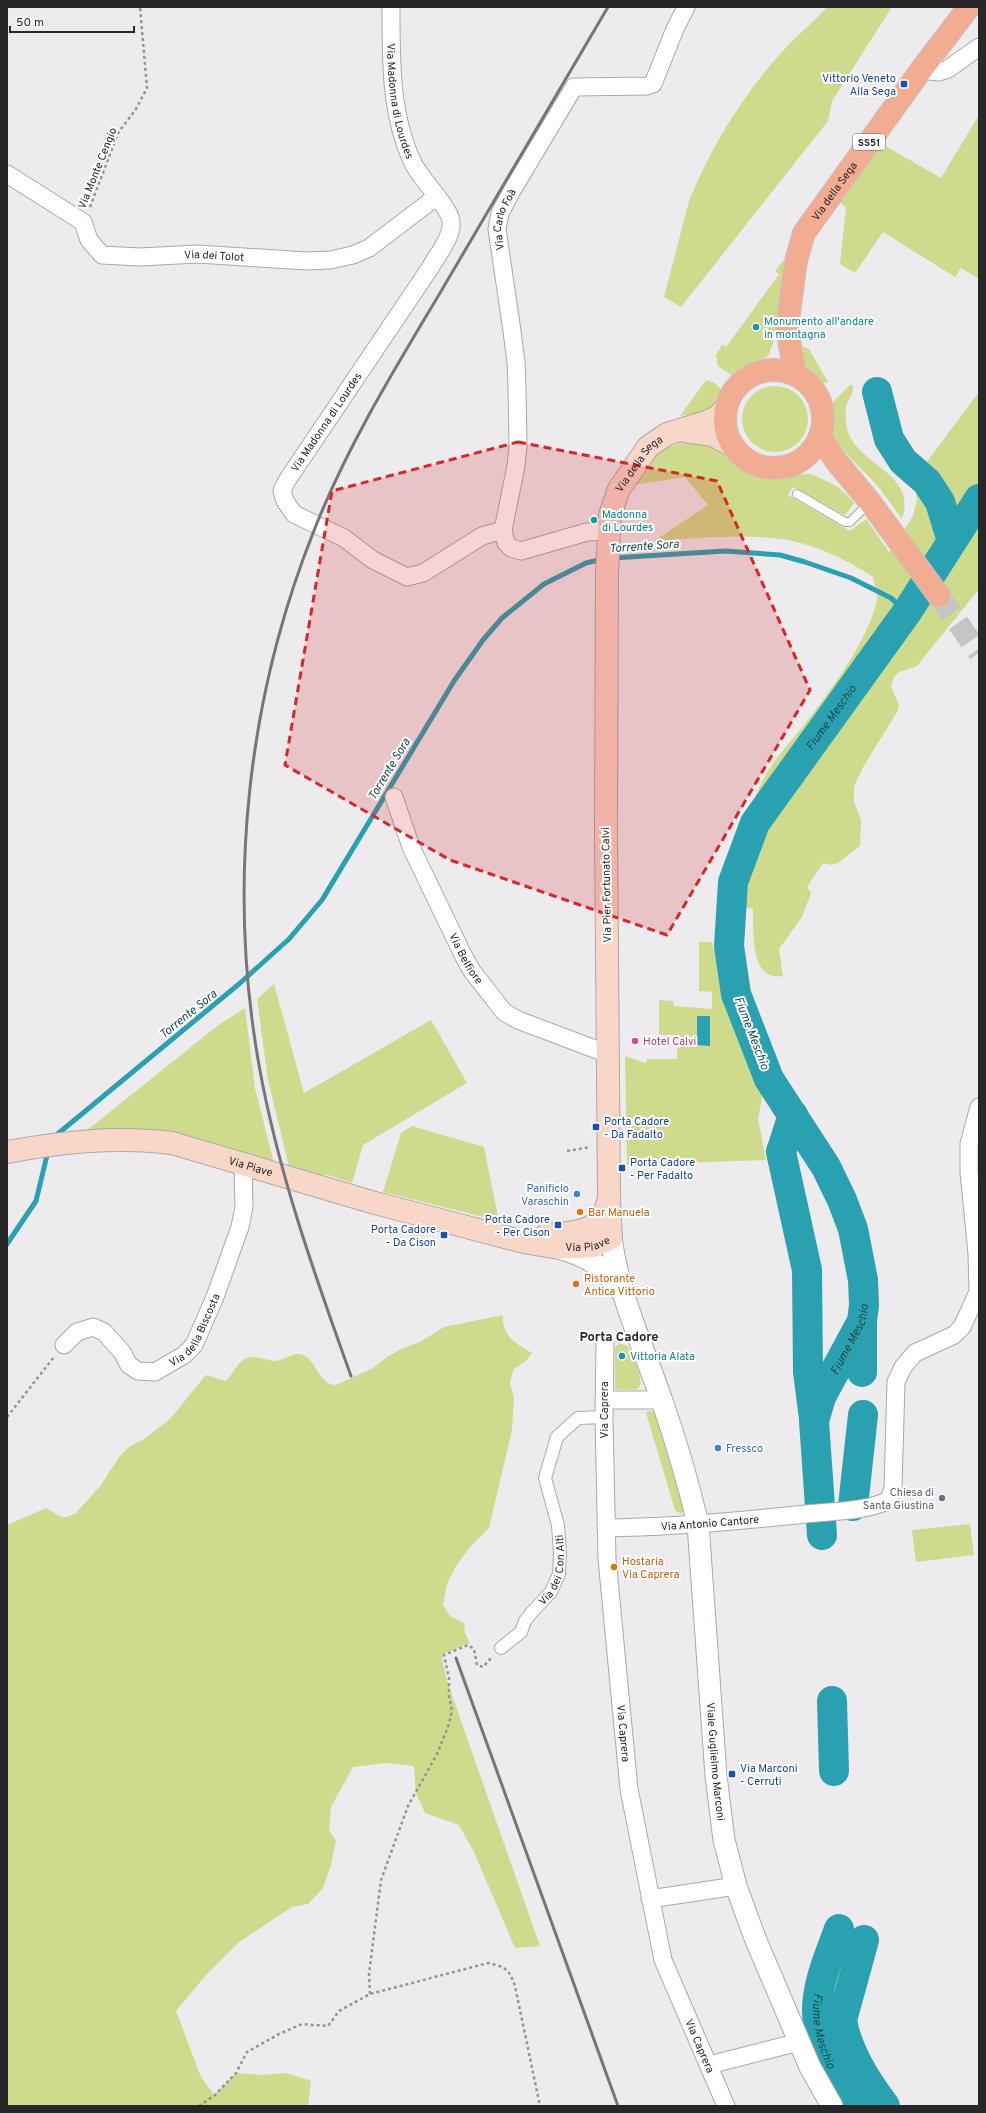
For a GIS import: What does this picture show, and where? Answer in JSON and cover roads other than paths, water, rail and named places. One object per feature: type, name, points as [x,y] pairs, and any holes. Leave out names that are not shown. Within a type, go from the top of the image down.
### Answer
[{"type":"main road","name":"Via della Sega","points":[[766,371],[779,351],[787,328],[796,261],[804,233],[921,70],[969,7]]},
{"type":"main road","name":"Via della Sega","points":[[787,328],[794,375]]},
{"type":"main road","points":[[766,371],[781,371],[794,375],[807,383],[816,394],[822,407],[823,422],[820,436],[813,449],[802,459],[788,466],[773,468],[757,465],[744,457],[733,446],[727,434],[725,421],[726,408],[731,396],[742,383],[753,375],[766,371]]},
{"type":"main road","name":"Via della Sega","points":[[606,573],[608,537],[613,503],[619,489],[632,468],[657,440],[717,417],[726,408]]},
{"type":"main road","name":"Via della Sega","points":[[678,431],[697,431],[713,435],[733,446]]},
{"type":"main road","points":[[820,436],[836,461],[866,496],[935,590]]},
{"type":"main road","points":[[802,459],[843,477],[866,496]]},
{"type":"main road","name":"Via Pier Fortunato Calvi","points":[[606,573],[606,830],[609,1198],[612,1238]]},
{"type":"main road","name":"Via Piave","points":[[13,1151],[75,1141],[120,1139],[172,1143],[375,1203],[524,1242],[553,1247],[594,1246],[612,1238]]},
{"type":"main road","points":[[573,1232],[597,1223],[603,1215],[609,1198]]},
{"type":"main road","name":"Via Piave","points":[[490,1233],[533,1236],[573,1232]]},
{"type":"street","name":"Via Madonna di Lourdes","points":[[391,7],[392,85],[406,147],[413,165],[448,211],[451,225],[450,232],[430,268],[286,482],[282,491],[285,501],[294,514],[344,538],[373,560],[407,577],[423,573],[482,536],[503,530]]},
{"type":"street","name":"Via Carlo Foà","points":[[503,530],[516,466],[518,446],[516,362],[498,244],[497,229],[500,213],[574,87],[647,86],[653,84],[675,29],[686,7]]},
{"type":"street","points":[[921,70],[939,72],[948,69],[979,47]]},
{"type":"street","name":"Via dei Tolot","points":[[7,174],[83,222],[89,240],[102,255],[140,257],[196,254],[307,261],[330,260],[353,255],[369,248],[436,197]]},
{"type":"street","points":[[503,530],[506,543],[511,548],[521,550],[587,532],[608,537]]},
{"type":"street","name":"Via Belfiore","points":[[394,797],[401,823],[411,846],[464,957],[472,971],[504,1012],[518,1020],[608,1054]]},
{"type":"street","name":"Via Antonio Cantore","points":[[606,1528],[698,1524],[845,1510],[878,1506],[889,1500],[893,1488],[896,1382],[903,1367],[915,1353],[954,1335],[965,1322],[978,1292],[977,1254],[969,1172],[969,1144],[979,1108]]},
{"type":"street","name":"Via della Biscosta","points":[[64,1345],[77,1332],[93,1327],[104,1332],[122,1352],[129,1365],[138,1371],[155,1372],[184,1355],[194,1344],[215,1297],[240,1227],[244,1207],[243,1164]]},
{"type":"street","name":"Via Piave","points":[[573,1232],[595,1234],[612,1238]]},
{"type":"street","points":[[612,1238],[614,1261],[622,1295]]},
{"type":"street","points":[[553,1247],[582,1256],[595,1262],[608,1274],[622,1295]]},
{"type":"street","name":"Viale Guglielmo Marconi","points":[[622,1295],[662,1400],[690,1488],[698,1524],[719,1808],[736,1886],[754,1938],[810,2068],[832,2106]]},
{"type":"street","name":"Via Caprera","points":[[605,1344],[604,1417],[606,1528],[613,1627],[629,1789],[663,1960],[726,2106]]},
{"type":"street","points":[[604,1400],[662,1400]]},
{"type":"street","name":"Via dei Con Alti","points":[[501,1648],[521,1632],[525,1621],[551,1592],[558,1574],[560,1553],[558,1525],[545,1478],[557,1437],[578,1418],[604,1417]]},
{"type":"street","points":[[650,1900],[736,1886]]},
{"type":"street","points":[[709,2065],[799,2042]]},
{"type":"lane","points":[[796,494],[845,522],[850,522],[866,496]]},
{"type":"water","points":[[697,1016],[710,1016],[710,1046],[697,1045]]},
{"type":"waterway","points":[[877,392],[889,439],[903,461],[927,482],[940,502],[952,541]]},
{"type":"waterway","name":"Fiume Meschio","points":[[822,1535],[814,1421],[821,1397],[862,1321],[864,1305],[863,1280],[853,1229],[842,1200],[826,1167],[769,1079],[736,994],[729,946],[733,882],[755,823],[907,612],[979,499]]},
{"type":"waterway","name":"Torrente Sora","points":[[613,558],[725,551],[780,555],[851,578],[891,598],[907,612]]},
{"type":"waterway","name":"Torrente Sora","points":[[54,1137],[239,984],[289,939],[322,900],[454,681],[483,640],[502,618],[544,584],[586,563],[603,559]]},
{"type":"waterway","points":[[793,1115],[781,1152],[807,1270],[808,1372],[814,1418]]},
{"type":"waterway","name":"Torrente Sora","points":[[7,1244],[36,1201],[48,1151]]},
{"type":"waterway","points":[[862,1325],[862,1372]]},
{"type":"waterway","points":[[853,1506],[863,1415]]},
{"type":"waterway","name":"Fiume Meschio","points":[[832,1701],[834,1771]]},
{"type":"waterway","name":"Fiume Meschio","points":[[839,1929],[821,1980],[817,2012],[818,2026],[821,2040],[832,2068],[853,2106]]},
{"type":"waterway","points":[[864,1940],[842,2020],[848,2043],[858,2065],[885,2106]]},
{"type":"tunnel","points":[[939,596],[979,653]]},
{"type":"railway","points":[[351,1376],[298,1222],[276,1144],[259,1065],[249,997],[245,929],[245,861],[250,792],[259,725],[273,658],[292,592],[315,528],[342,467],[389,379],[608,7]]},
{"type":"railway","points":[[456,1658],[618,2106]]},
{"type":"place","name":"Vittorio Veneto Alla Sega","points":[[904,84]]},
{"type":"place","name":"Monumento all'andare in montagna","points":[[756,327]]},
{"type":"place","name":"Madonna di Lourdes","points":[[594,520]]},
{"type":"place","name":"Hotel Calvi","points":[[635,1041]]},
{"type":"place","name":"Porta Cadore - Da Fadalto","points":[[596,1127]]},
{"type":"place","name":"Porta Cadore - Per Fadalto","points":[[622,1168]]},
{"type":"place","name":"Panificio Varaschin","points":[[577,1194]]},
{"type":"place","name":"Bar Manuela","points":[[580,1212]]},
{"type":"place","name":"Porta Cadore - Per Cison","points":[[558,1225]]},
{"type":"place","name":"Porta Cadore - Da Cison","points":[[444,1235]]},
{"type":"place","name":"Ristorante Antica Vittorio","points":[[576,1284]]},
{"type":"place","name":"Vittoria Alata","points":[[622,1356]]},
{"type":"place","name":"Fressco","points":[[718,1448]]},
{"type":"place","name":"Chiesa di Santa Giustina","points":[[942,1498]]},
{"type":"place","name":"Hostaria Via Caprera","points":[[614,1567]]},
{"type":"place","name":"Via Marconi - Cerruti","points":[[732,1774]]},
{"type":"district","name":"Porta Cadore","points":[[619,1336]]}]
